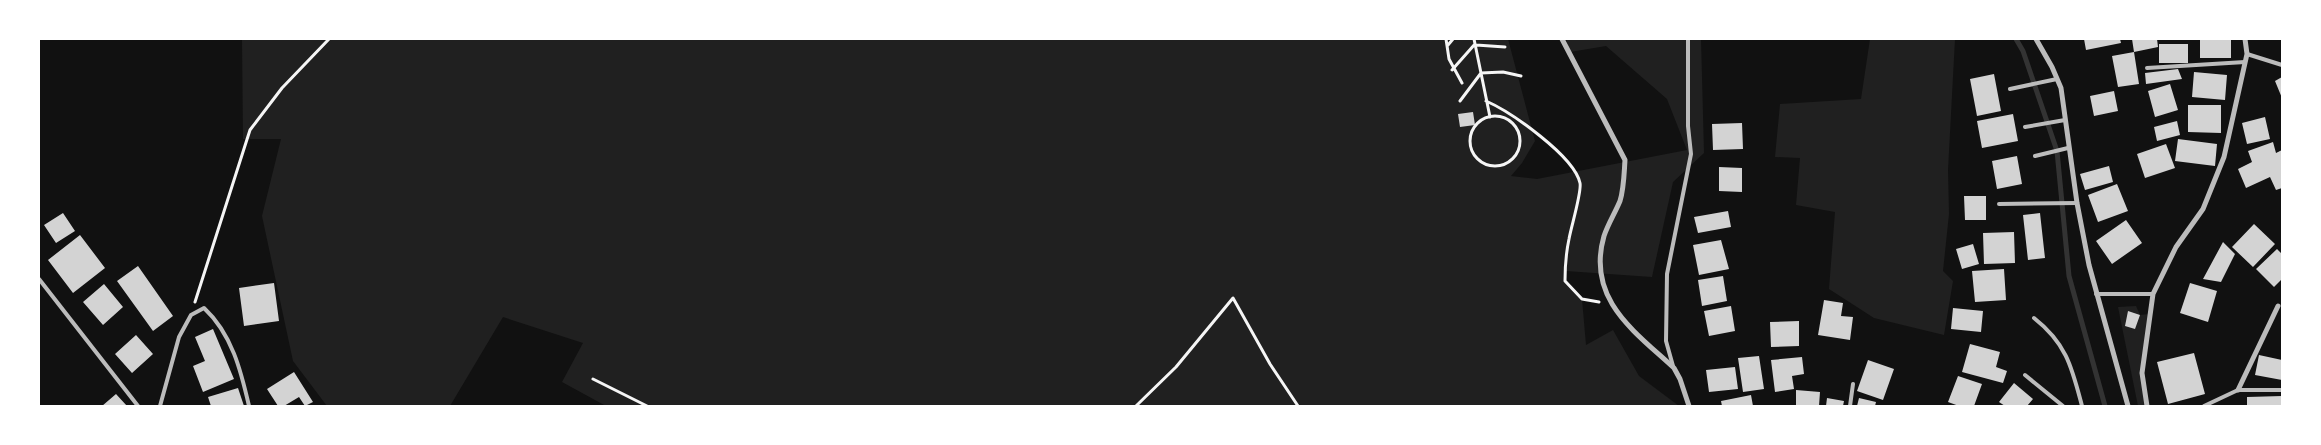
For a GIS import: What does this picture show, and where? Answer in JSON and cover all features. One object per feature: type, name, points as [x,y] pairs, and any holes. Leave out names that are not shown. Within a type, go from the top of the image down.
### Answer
[{"type":"street","points":[[1562,39],[1625,160],[1624,182],[1620,201],[1604,236],[1600,262],[1601,282],[1612,304],[1632,330],[1674,368],[1680,379],[1689,406]]},
{"type":"street","points":[[2036,39],[2061,88],[2066,148],[2096,294],[2128,406]]},
{"type":"street","points":[[2147,406],[2142,373],[2149,314],[2154,294],[2176,247],[2202,209],[2224,157],[2247,54],[2245,39]]},
{"type":"street","points":[[2238,390],[2278,306]]},
{"type":"lane","points":[[1674,368],[1666,341],[1667,274],[1691,154],[1688,126],[1688,39]]},
{"type":"lane","points":[[2247,54],[2282,65]]},
{"type":"lane","points":[[2147,68],[2245,62]]},
{"type":"lane","points":[[2010,89],[2057,79]]},
{"type":"lane","points":[[2025,127],[2065,120]]},
{"type":"lane","points":[[2035,156],[2066,148]]},
{"type":"lane","points":[[1999,204],[2077,203]]},
{"type":"lane","points":[[39,279],[138,406]]},
{"type":"lane","points":[[2096,294],[2154,294]]},
{"type":"lane","points":[[160,406],[179,337],[191,315],[204,308],[217,320],[240,365],[249,406]]},
{"type":"lane","points":[[2034,318],[2048,329],[2070,360],[2082,406]]},
{"type":"lane","points":[[2026,375],[2063,406]]},
{"type":"lane","points":[[1850,406],[1853,384]]},
{"type":"lane","points":[[2204,406],[2238,390],[2282,390]]},
{"type":"path","points":[[191,315],[250,130],[282,88],[329,39]]},
{"type":"path","points":[[1446,39],[1449,59],[1462,83]]},
{"type":"path","points":[[1448,45],[1453,39]]},
{"type":"path","points":[[1474,39],[1490,116]]},
{"type":"path","points":[[1475,44],[1505,47]]},
{"type":"path","points":[[1452,70],[1475,44]]},
{"type":"path","points":[[1481,73],[1503,72],[1521,76]]},
{"type":"path","points":[[1460,101],[1481,73]]},
{"type":"path","points":[[1486,101],[1498,106],[1553,146],[1569,162],[1580,183],[1565,262],[1565,281],[1582,299],[1612,304]]},
{"type":"path","points":[[1490,116],[1503,118],[1511,122],[1520,137],[1520,148],[1516,156],[1506,164],[1498,166],[1484,164],[1475,156],[1472,148],[1472,134],[1475,126],[1490,116]]},
{"type":"path","points":[[1136,406],[1176,367],[1233,298],[1270,364],[1298,406]]},
{"type":"path","points":[[593,379],[647,406]]},
{"type":"shaded area","points":[[242,39],[1508,39],[1535,141],[1522,163],[1511,176],[1537,179],[1687,150],[1667,99],[1606,46],[1570,52],[1566,39],[1701,39],[1704,153],[1673,182],[1652,277],[1566,271],[1565,281],[1582,299],[1586,345],[1613,330],[1639,376],[1679,406],[606,406],[562,382],[583,343],[503,317],[450,406],[327,406],[293,361],[262,216],[281,139],[243,139]]},
{"type":"shaded area","points":[[1870,39],[1955,39],[1948,170],[1949,214],[1943,271],[1953,281],[1944,335],[1874,318],[1829,289],[1835,212],[1796,205],[1800,158],[1775,157],[1780,104],[1861,99]]},
{"type":"shaded area","points":[[2136,306],[2140,315],[2149,314],[2142,373],[2147,406],[2138,406],[2118,307]]},
{"type":"building","points":[[2084,39],[2120,39],[2121,43],[2086,50]]},
{"type":"building","points":[[2132,39],[2157,39],[2158,47],[2134,52]]},
{"type":"building","points":[[2200,39],[2231,39],[2231,58],[2200,58]]},
{"type":"building","points":[[2159,44],[2188,44],[2188,63],[2159,63]]},
{"type":"building","points":[[2134,52],[2139,84],[2118,87],[2112,56]]},
{"type":"building","points":[[2178,69],[2182,79],[2146,84],[2145,73]]},
{"type":"building","points":[[2194,72],[2227,75],[2225,100],[2192,97]]},
{"type":"building","points":[[1994,74],[2001,111],[1977,116],[1970,79]]},
{"type":"building","points":[[2282,77],[2282,98],[2275,81]]},
{"type":"building","points":[[2170,84],[2178,110],[2155,117],[2148,91]]},
{"type":"building","points":[[2114,91],[2118,111],[2094,116],[2090,96]]},
{"type":"building","points":[[2188,105],[2221,105],[2221,133],[2188,132]]},
{"type":"building","points":[[1473,112],[1475,125],[1460,127],[1458,114]]},
{"type":"building","points":[[2013,114],[2018,141],[1982,148],[1977,121]]},
{"type":"building","points":[[2265,117],[2270,139],[2247,144],[2242,123]]},
{"type":"building","points":[[2177,121],[2180,135],[2157,141],[2154,127]]},
{"type":"building","points":[[1742,123],[1743,149],[1713,150],[1712,124]]},
{"type":"building","points":[[2178,139],[2217,144],[2215,166],[2175,161]]},
{"type":"building","points":[[2273,142],[2276,153],[2282,150],[2282,188],[2276,190],[2270,177],[2246,188],[2238,169],[2252,162],[2248,151]]},
{"type":"building","points":[[2166,144],[2175,168],[2145,178],[2137,154]]},
{"type":"building","points":[[2017,156],[2022,184],[1997,189],[1992,161]]},
{"type":"building","points":[[2109,166],[2113,182],[2085,190],[2080,174]]},
{"type":"building","points":[[1719,167],[1742,168],[1742,192],[1719,191]]},
{"type":"building","points":[[2117,184],[2128,211],[2098,222],[2088,195]]},
{"type":"building","points":[[1964,196],[1986,196],[1986,220],[1965,220]]},
{"type":"building","points":[[1728,211],[1731,227],[1698,233],[1694,217]]},
{"type":"building","points":[[63,213],[75,231],[56,243],[44,225]]},
{"type":"building","points":[[2040,213],[2045,258],[2028,260],[2023,215]]},
{"type":"building","points":[[2126,220],[2142,243],[2112,264],[2096,241]]},
{"type":"building","points":[[2254,224],[2275,244],[2253,267],[2232,247]]},
{"type":"building","points":[[2014,232],[2015,263],[1984,264],[1983,233]]},
{"type":"building","points":[[80,235],[105,268],[73,293],[48,260]]},
{"type":"building","points":[[1721,240],[1729,269],[1699,275],[1693,245]]},
{"type":"building","points":[[2223,242],[2235,254],[2221,282],[2203,279]]},
{"type":"building","points":[[1973,244],[1979,264],[1962,269],[1956,249]]},
{"type":"building","points":[[2277,249],[2282,254],[2282,279],[2274,287],[2256,269]]},
{"type":"building","points":[[138,266],[173,316],[153,331],[117,281]]},
{"type":"building","points":[[2004,269],[2006,300],[1975,302],[1972,271]]},
{"type":"building","points":[[1723,276],[1727,301],[1702,306],[1698,280]]},
{"type":"building","points":[[274,283],[279,321],[244,326],[239,288]]},
{"type":"building","points":[[2190,283],[2217,291],[2208,322],[2180,313]]},
{"type":"building","points":[[104,284],[123,307],[103,325],[83,302]]},
{"type":"building","points":[[1824,300],[1843,303],[1841,316],[1853,317],[1850,340],[1818,335]]},
{"type":"building","points":[[1731,306],[1735,331],[1709,336],[1704,311]]},
{"type":"building","points":[[1953,308],[1983,311],[1981,332],[1951,329]]},
{"type":"building","points":[[2128,311],[2140,315],[2135,329],[2125,326]]},
{"type":"building","points":[[1799,321],[1799,346],[1771,347],[1770,322]]},
{"type":"building","points":[[213,329],[234,379],[203,392],[193,366],[205,361],[195,337]]},
{"type":"building","points":[[136,335],[153,354],[132,373],[115,354]]},
{"type":"building","points":[[1970,344],[2000,352],[1996,367],[2007,371],[2003,383],[1962,372]]},
{"type":"building","points":[[2194,353],[2205,394],[2168,404],[2157,362]]},
{"type":"building","points":[[2259,355],[2282,360],[2282,380],[2255,375]]},
{"type":"building","points":[[1759,356],[1764,389],[1743,392],[1738,358]]},
{"type":"building","points":[[1802,357],[1804,374],[1792,376],[1794,389],[1775,392],[1771,360]]},
{"type":"building","points":[[1868,360],[1894,369],[1883,400],[1857,391]]},
{"type":"building","points":[[1735,367],[1738,389],[1709,392],[1706,370]]},
{"type":"building","points":[[294,372],[313,402],[305,406],[299,397],[284,406],[278,406],[267,389]]},
{"type":"building","points":[[1958,376],[1982,384],[1974,406],[1959,406],[1948,402]]},
{"type":"building","points":[[2014,383],[2033,399],[2027,406],[2005,406],[1999,402]]},
{"type":"building","points":[[238,388],[244,406],[211,406],[208,397]]},
{"type":"building","points":[[1796,390],[1820,392],[1819,406],[1796,406]]},
{"type":"building","points":[[116,394],[127,406],[102,406]]},
{"type":"building","points":[[1751,395],[1753,406],[1722,406],[1721,401]]},
{"type":"building","points":[[2282,396],[2282,406],[2247,406],[2247,397]]},
{"type":"building","points":[[1827,398],[1844,401],[1843,406],[1826,406]]},
{"type":"building","points":[[1859,398],[1876,402],[1875,406],[1857,406]]},
{"type":"waterway","points":[[2016,39],[2023,51],[2057,151],[2069,276],[2105,406]]}]
